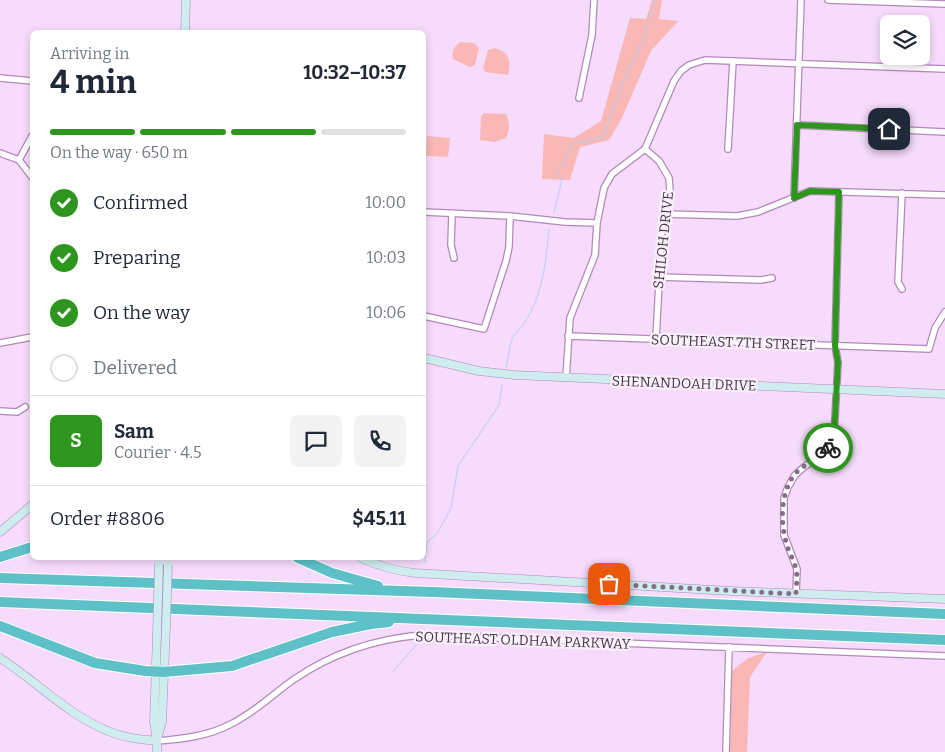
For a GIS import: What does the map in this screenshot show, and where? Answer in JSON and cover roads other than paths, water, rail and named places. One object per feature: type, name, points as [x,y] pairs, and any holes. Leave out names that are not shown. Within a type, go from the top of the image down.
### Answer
[{"type":"highway","points":[[0,557],[30,548]]},
{"type":"highway","points":[[303,560],[332,573],[363,583],[433,592]]},
{"type":"highway","points":[[0,578],[433,592],[945,614]]},
{"type":"highway","points":[[0,602],[945,640]]},
{"type":"highway","points":[[0,626],[95,663],[160,672],[232,666],[313,638],[350,628],[396,621],[422,622],[429,618]]},
{"type":"street","points":[[184,30],[186,0]]},
{"type":"street","points":[[579,98],[592,35],[594,0]]},
{"type":"street","points":[[794,198],[801,0]]},
{"type":"street","points":[[828,0],[945,4]]},
{"type":"street","points":[[566,378],[570,318],[595,255],[597,223],[604,188],[612,174],[645,149],[674,81],[681,71],[690,65],[705,60],[945,69]]},
{"type":"street","points":[[728,149],[733,61]]},
{"type":"street","points":[[0,78],[30,81]]},
{"type":"street","points":[[797,125],[945,132]]},
{"type":"street","points":[[19,160],[30,140]]},
{"type":"street","name":"SHILOH DRIVE","points":[[645,149],[659,161],[669,178],[670,191],[664,214],[658,276],[656,339]]},
{"type":"street","points":[[0,153],[19,160],[30,174]]},
{"type":"street","points":[[664,214],[738,216],[758,212],[810,191],[945,194]]},
{"type":"street","points":[[796,594],[796,570],[784,535],[784,498],[795,475],[804,466],[821,456],[834,436],[838,362],[836,348],[839,192]]},
{"type":"street","points":[[902,194],[898,282],[902,289]]},
{"type":"street","points":[[426,212],[597,223]]},
{"type":"street","points":[[452,213],[451,245],[454,258]]},
{"type":"street","points":[[426,316],[484,329],[506,261],[509,247],[510,216]]},
{"type":"street","points":[[658,276],[761,280],[772,278]]},
{"type":"street","name":"SOUTHEAST 7TH STREET","points":[[568,336],[836,348],[928,349],[935,328],[945,312]]},
{"type":"street","points":[[0,343],[30,337]]},
{"type":"street","name":"SHENANDOAH DRIVE","points":[[426,358],[479,371],[514,375],[945,394]]},
{"type":"street","points":[[0,411],[17,412],[25,407]]},
{"type":"street","points":[[0,532],[30,507]]},
{"type":"street","points":[[366,560],[397,571],[415,573],[796,594],[945,599]]},
{"type":"street","points":[[159,561],[157,634],[160,672]]},
{"type":"street","points":[[157,752],[154,722],[166,626],[169,561]]},
{"type":"street","name":"SOUTHEAST OLDHAM PARKWAY","points":[[0,658],[75,713],[108,731],[134,739],[157,741],[191,738],[231,725],[294,679],[340,654],[392,638],[431,635],[945,656]]},
{"type":"street","points":[[726,752],[729,647]]},
{"type":"waterway","points":[[554,213],[562,179],[556,172],[562,165],[572,144],[603,137],[627,73],[643,40],[656,0]]},
{"type":"waterway","points":[[506,367],[513,337],[524,324],[540,289],[549,229]]},
{"type":"waterway","points":[[426,552],[427,542],[437,534],[451,508],[458,466],[499,405],[502,385]]},
{"type":"waterway","points":[[393,671],[417,644]]}]
